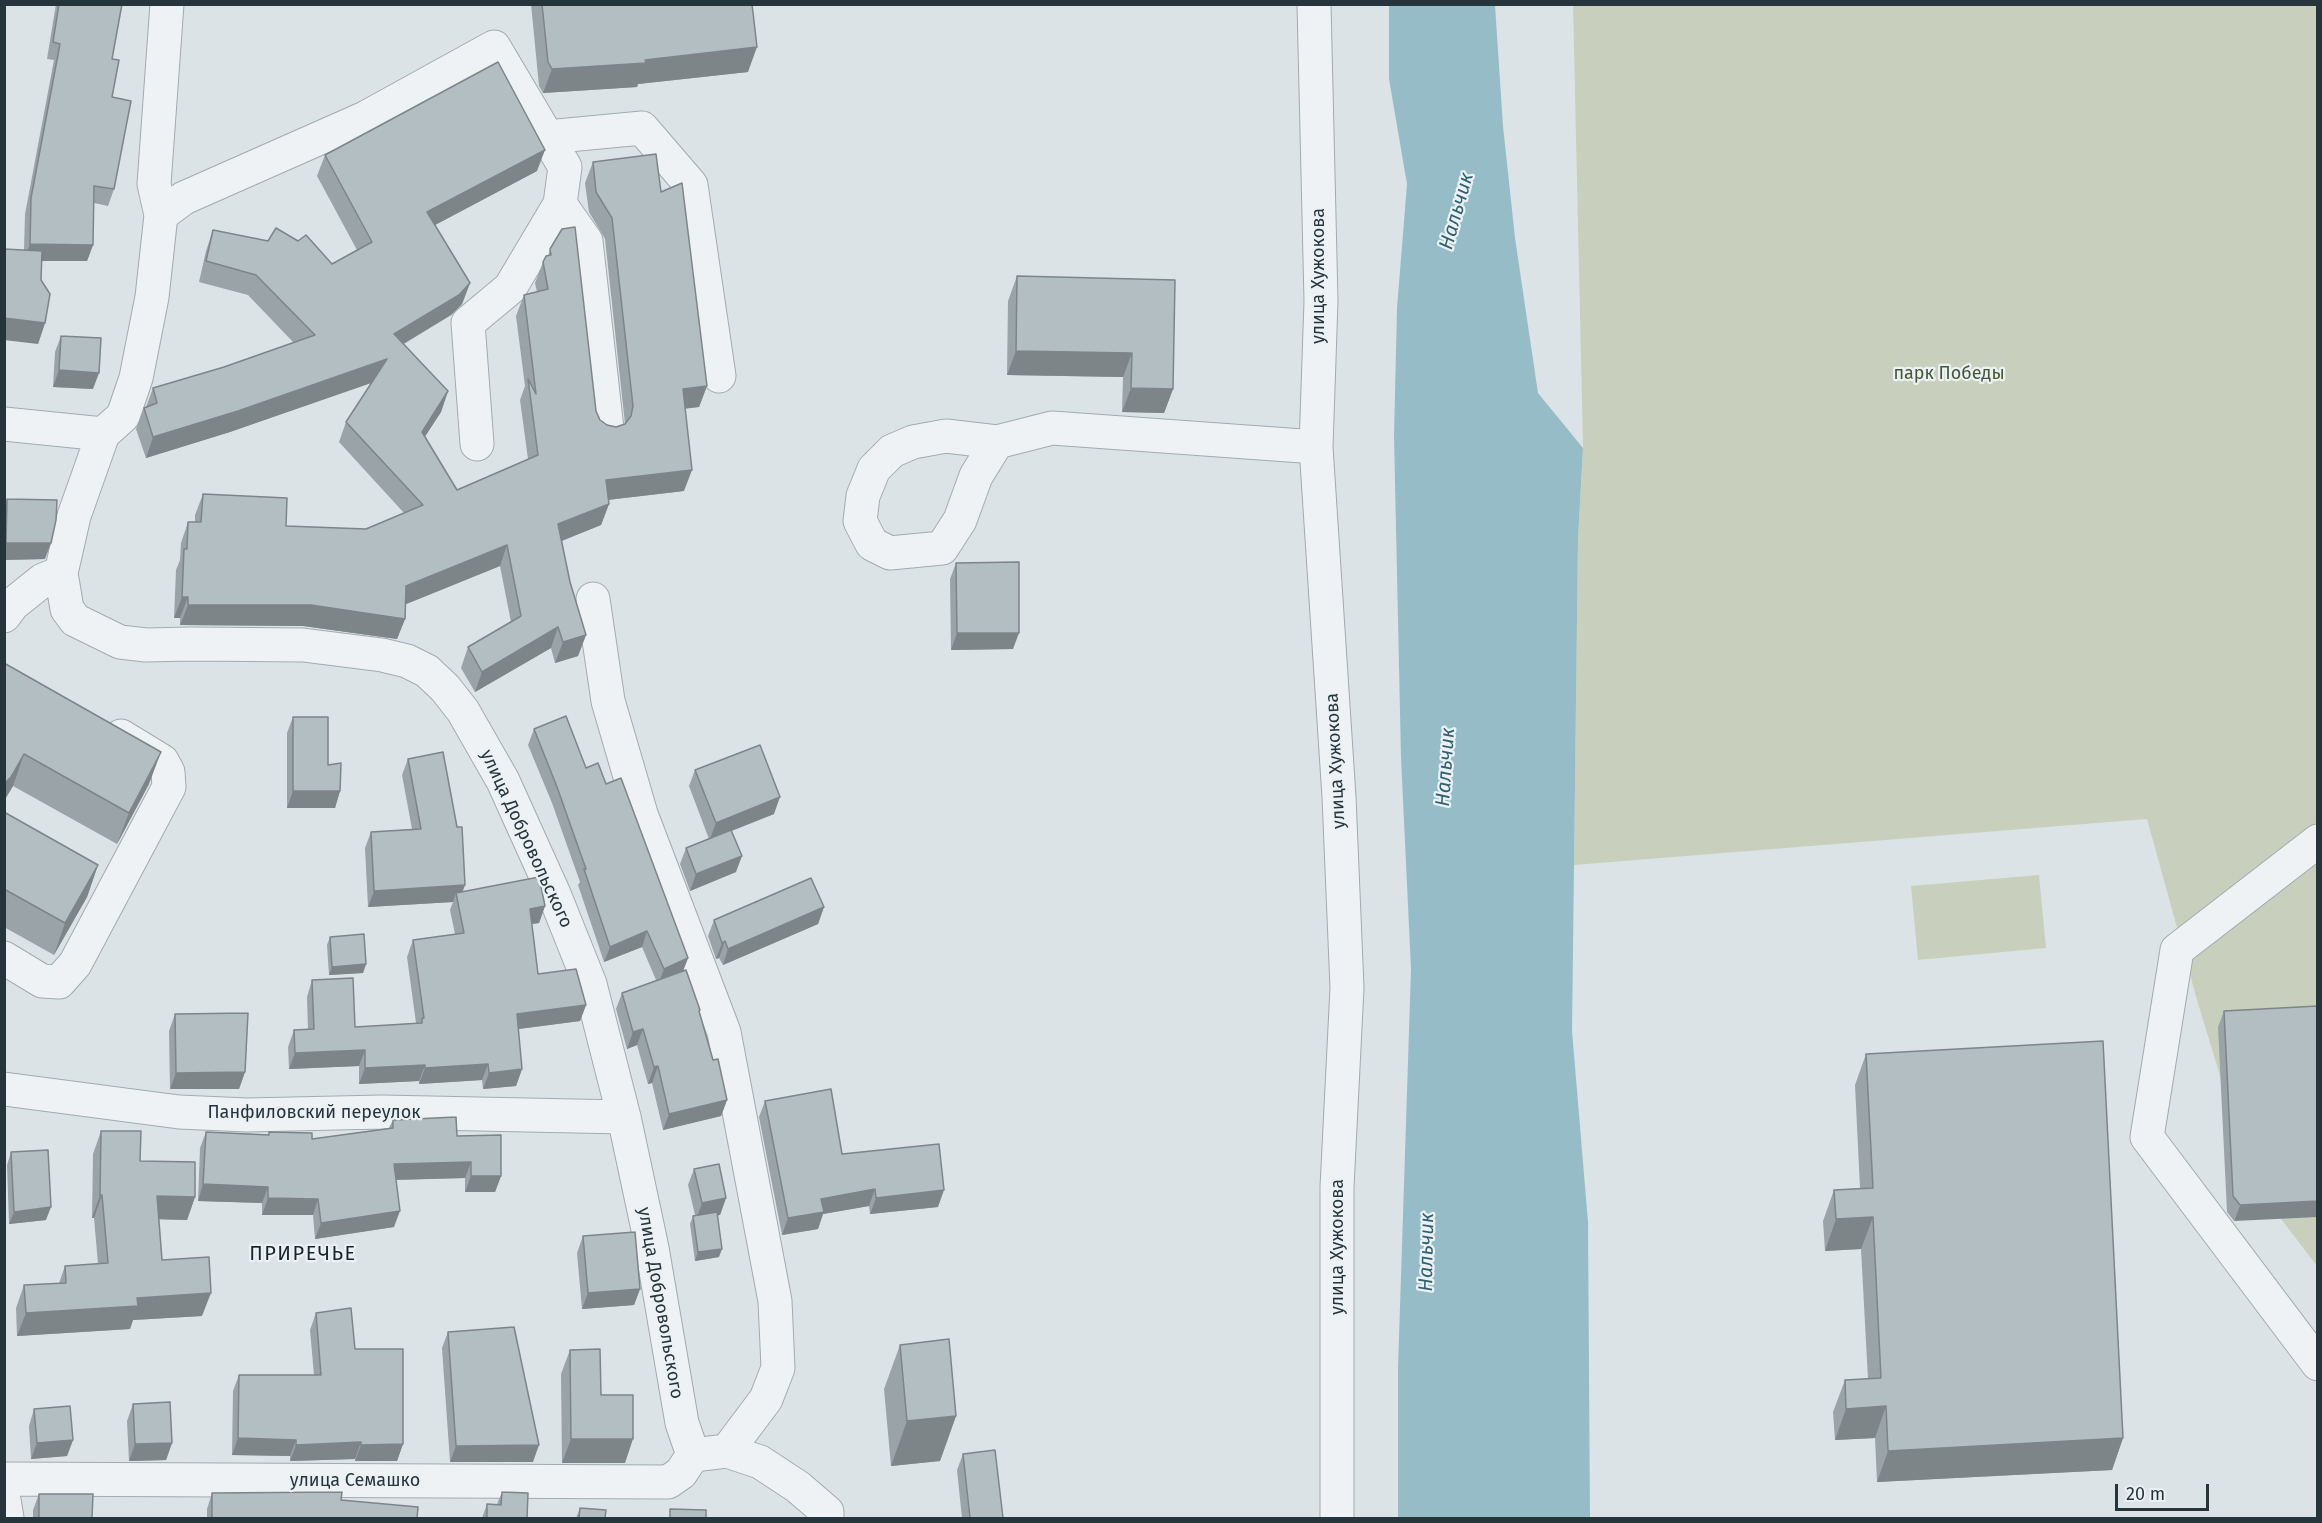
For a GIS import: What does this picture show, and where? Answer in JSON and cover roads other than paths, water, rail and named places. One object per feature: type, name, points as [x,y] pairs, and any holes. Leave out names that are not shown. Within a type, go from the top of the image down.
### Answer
[{"type":"street","name":"улица Добровольского","points":[[167,4],[153,184],[161,215],[152,297],[136,378],[123,416],[103,434],[74,516],[61,573],[67,609],[75,620],[120,642],[146,645],[303,645],[382,655],[407,661],[427,671],[445,688],[463,711],[503,781],[554,894],[590,984],[624,1117],[652,1248],[682,1423],[693,1455]]},
{"type":"street","name":"улица Хужокова","points":[[1314,4],[1321,301],[1316,447],[1339,796],[1347,988],[1337,1188],[1337,1518]]},
{"type":"street","points":[[161,215],[184,198],[365,118],[494,47],[564,167],[560,204],[510,288],[468,323],[477,444]]},
{"type":"street","points":[[547,137],[642,128],[691,185],[719,376]]},
{"type":"street","points":[[560,204],[586,241],[607,429]]},
{"type":"street","points":[[4,424],[103,434]]},
{"type":"street","points":[[997,442],[1052,428],[1316,447]]},
{"type":"street","points":[[4,616],[13,604],[43,580],[61,573]]},
{"type":"street","points":[[593,599],[608,701],[638,802],[724,1032],[775,1301],[778,1368],[766,1399],[728,1451]]},
{"type":"street","points":[[4,958],[42,981],[59,982],[75,964],[169,787],[168,772],[162,761],[93,718]]},
{"type":"street","points":[[2318,841],[2177,950],[2147,1137],[2318,1364]]},
{"type":"street","points":[[87,868],[117,885]]},
{"type":"street","name":"Панфиловский переулок","points":[[4,1089],[179,1112],[236,1115],[381,1112],[624,1117]]},
{"type":"street","points":[[693,1455],[728,1451],[760,1462],[798,1486],[827,1512],[827,1518]]},
{"type":"street","name":"улица Семашко","points":[[4,1479],[669,1482],[681,1473],[693,1455]]},
{"type":"street","points":[[4,1500],[7,1518]]},
{"type":"water","name":"Нальчик","points":[[1389,5],[1495,5],[1503,126],[1515,238],[1538,393],[1583,448],[1578,539],[1572,1031],[1588,1222],[1590,1518],[1398,1518],[1398,1368],[1411,969],[1401,758],[1394,436],[1397,308],[1407,184],[1389,79]]},
{"type":"district","name":"ПРИРЕЧЬЕ","points":[[303,1254]]},
{"type":"park label","name":"парк Победы","points":[[1949,374]]}]
